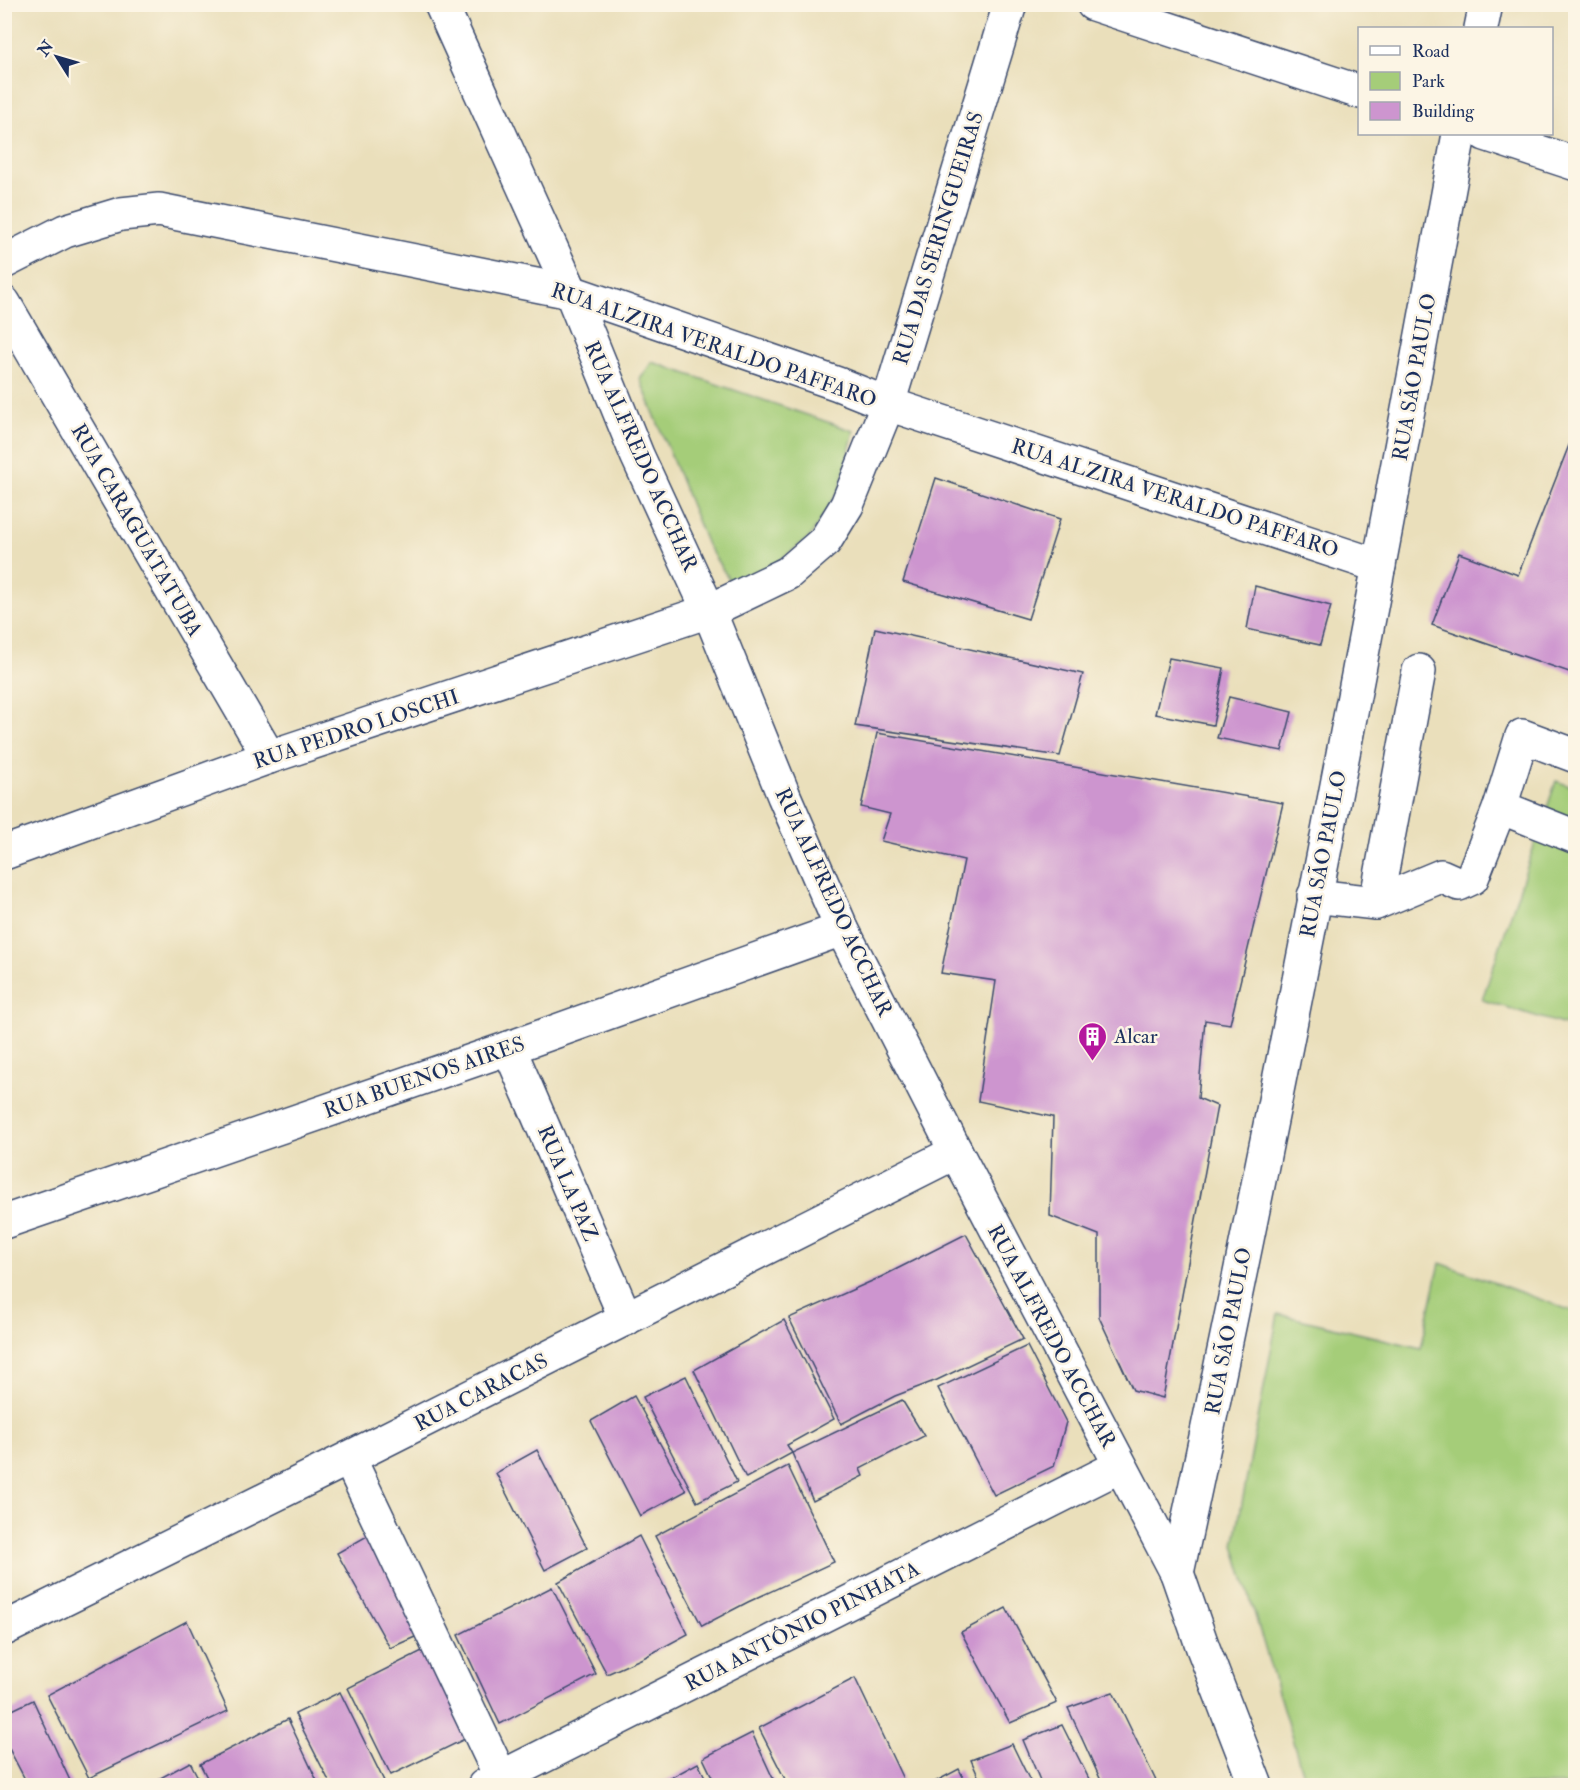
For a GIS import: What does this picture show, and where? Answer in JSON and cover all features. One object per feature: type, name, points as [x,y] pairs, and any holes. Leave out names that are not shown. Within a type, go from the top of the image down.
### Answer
[{"type":"street","name":"RUA ALFREDO ACCHAR","points":[[441,4],[571,292],[638,454],[710,611],[784,796],[842,929],[1177,1573],[1203,1648],[1256,1785]]},
{"type":"street","name":"RUA DAS SERINGUEIRAS","points":[[710,611],[788,573],[825,541],[847,504],[888,404],[1010,4]]},
{"type":"street","points":[[1093,4],[1358,92]]},
{"type":"street","points":[[1481,27],[1486,4]]},
{"type":"street","name":"RUA SÃO PAULO","points":[[1177,1573],[1211,1415],[1379,566],[1459,135]]},
{"type":"street","points":[[1488,135],[1575,164]]},
{"type":"street","name":"RUA ALZIRA VERALDO PAFFARO","points":[[4,262],[65,231],[121,214],[159,210],[571,292],[816,376],[888,404],[1379,566]]},
{"type":"street","name":"RUA CARAGUATATUBA","points":[[4,303],[269,757]]},
{"type":"street","name":"RUA PEDRO LOSCHI","points":[[4,853],[269,757],[710,611]]},
{"type":"street","points":[[1376,903],[1419,671]]},
{"type":"street","points":[[1314,896],[1376,903],[1441,876],[1459,884],[1472,878],[1500,807],[1522,736],[1575,756]]},
{"type":"street","points":[[1500,807],[1575,837]]},
{"type":"street","name":"RUA BUENOS AIRES","points":[[4,1222],[509,1048],[842,929]]},
{"type":"street","name":"RUA LA PAZ","points":[[509,1048],[626,1319]]},
{"type":"street","name":"RUA CARACAS","points":[[4,1629],[956,1152]]},
{"type":"street","points":[[349,1458],[497,1783]]},
{"type":"street","name":"RUA ANTÔNIO PINHATA","points":[[497,1783],[1120,1466]]},
{"type":"green space","points":[[652,362],[854,431],[840,488],[810,537],[768,569],[730,581],[707,545],[640,379]]},
{"type":"green space","points":[[1556,781],[1575,788],[1575,1028],[1482,1000]]},
{"type":"green space","points":[[1440,1263],[1575,1312],[1575,1785],[1306,1785],[1234,1545],[1278,1314],[1421,1348]]},
{"type":"building","points":[[1575,430],[1575,674],[1432,625],[1459,553],[1518,575]]},
{"type":"building","points":[[936,478],[1060,519],[1028,619],[903,582]]},
{"type":"building","points":[[1255,586],[1331,606],[1320,645],[1247,629]]},
{"type":"building","points":[[875,628],[1083,674],[1060,756],[855,726]]},
{"type":"building","points":[[1169,658],[1224,668],[1213,725],[1155,714]]},
{"type":"building","points":[[1229,697],[1292,712],[1282,751],[1217,738]]},
{"type":"building","name":"Alcar","points":[[877,733],[1283,803],[1230,1024],[1205,1020],[1198,1098],[1217,1106],[1163,1398],[1133,1390],[1099,1317],[1099,1235],[1050,1216],[1053,1117],[978,1101],[996,981],[941,973],[964,860],[881,841],[890,814],[861,807]]},
{"type":"building","points":[[966,1234],[1023,1339],[937,1380],[895,1396],[841,1424],[789,1318],[881,1277]]},
{"type":"building","points":[[784,1320],[834,1419],[787,1445],[792,1453],[746,1478],[694,1370]]},
{"type":"building","points":[[1027,1346],[1066,1422],[1054,1466],[994,1495],[938,1388]]},
{"type":"building","points":[[686,1376],[737,1482],[697,1502],[643,1397]]},
{"type":"building","points":[[634,1396],[686,1491],[640,1516],[591,1421]]},
{"type":"building","points":[[902,1400],[924,1436],[860,1469],[863,1476],[813,1501],[792,1453]]},
{"type":"building","points":[[537,1450],[587,1548],[545,1570],[496,1473]]},
{"type":"building","points":[[788,1466],[834,1562],[702,1626],[655,1536]]},
{"type":"building","points":[[376,1531],[424,1633],[390,1648],[337,1553]]},
{"type":"building","points":[[639,1536],[688,1634],[607,1674],[558,1582]]},
{"type":"building","points":[[552,1587],[596,1674],[500,1724],[458,1635]]},
{"type":"building","points":[[1006,1608],[1057,1703],[1010,1723],[961,1632]]},
{"type":"building","points":[[187,1621],[228,1711],[89,1778],[47,1695]]},
{"type":"building","points":[[428,1648],[471,1736],[391,1775],[348,1688]]},
{"type":"building","points":[[855,1678],[903,1779],[889,1785],[788,1785],[759,1728]]},
{"type":"building","points":[[340,1692],[384,1781],[375,1785],[331,1785],[295,1714]]},
{"type":"building","points":[[1113,1692],[1158,1785],[1103,1785],[1068,1708]]},
{"type":"building","points":[[33,1700],[72,1785],[28,1785],[4,1739],[4,1714]]},
{"type":"building","points":[[288,1719],[319,1785],[211,1785],[200,1764]]},
{"type":"building","points":[[1062,1725],[1092,1785],[1042,1785],[1023,1740]]},
{"type":"building","points":[[752,1733],[776,1785],[716,1785],[703,1758]]},
{"type":"building","points":[[1012,1744],[1032,1785],[982,1785],[971,1760]]},
{"type":"building","points":[[190,1762],[202,1785],[155,1785],[153,1782]]},
{"type":"building","points":[[698,1763],[709,1785],[657,1785]]},
{"type":"building","points":[[959,1769],[967,1785],[929,1785]]},
{"type":"place","name":"Alcar","points":[[1093,1062]]}]
